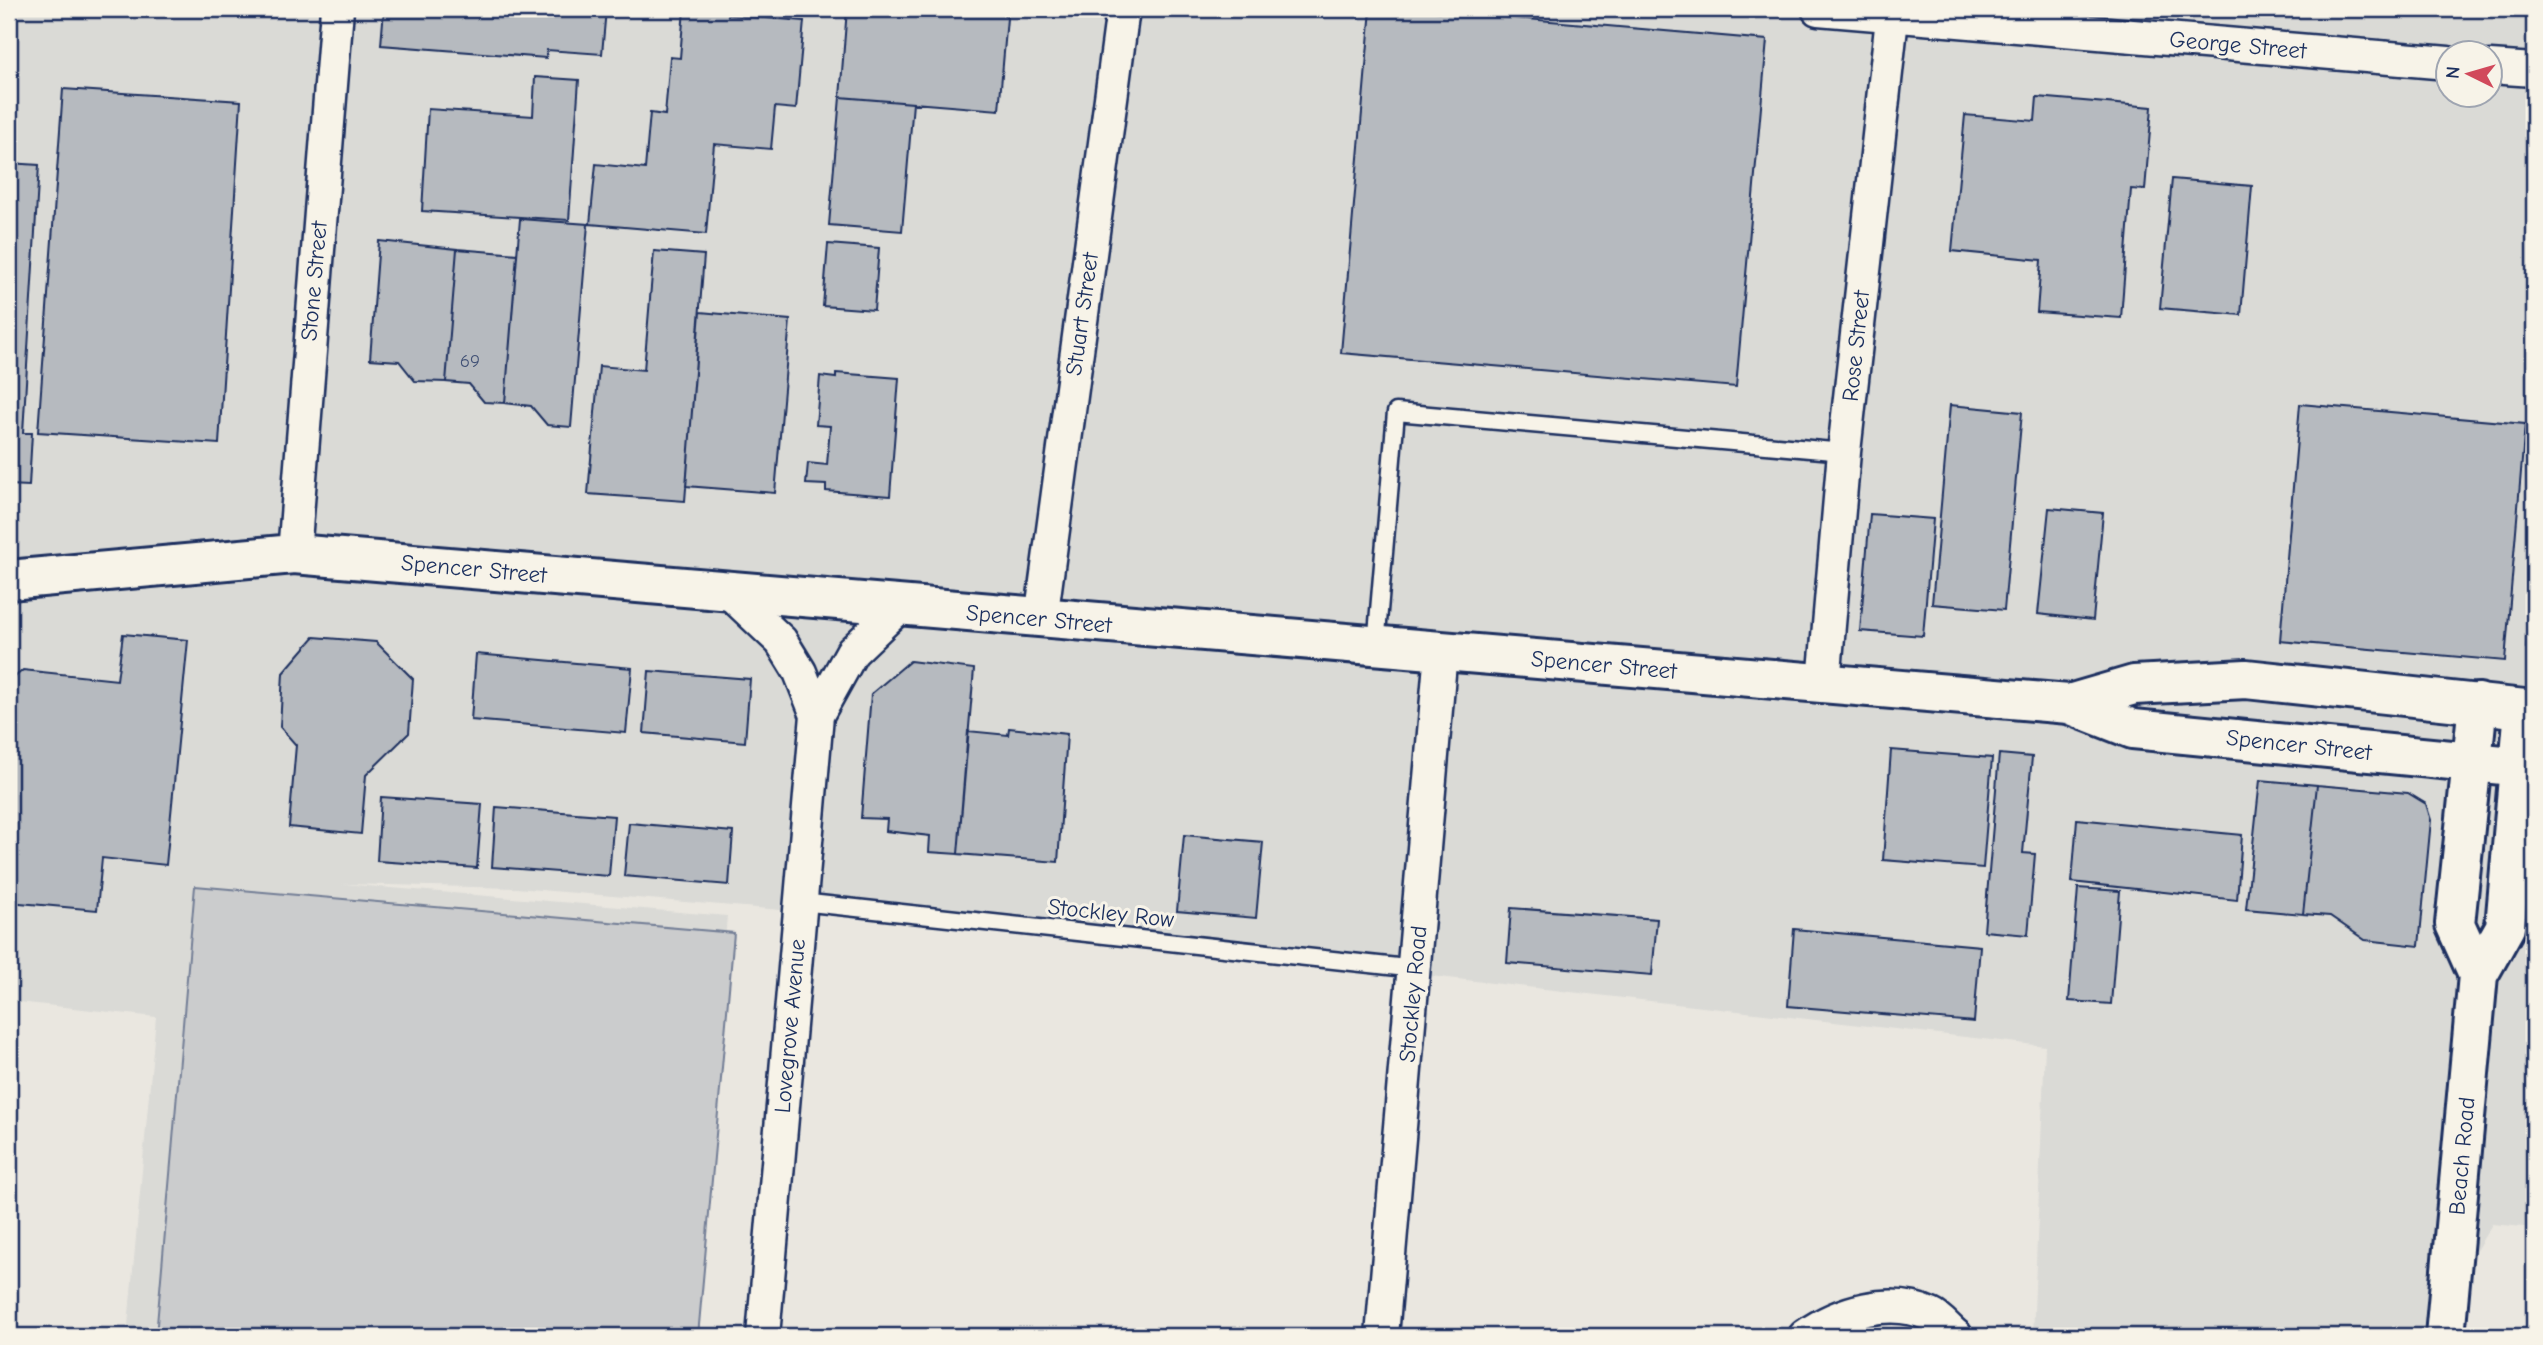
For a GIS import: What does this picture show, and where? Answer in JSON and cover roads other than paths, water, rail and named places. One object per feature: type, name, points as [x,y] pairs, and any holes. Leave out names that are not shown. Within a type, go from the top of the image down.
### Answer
[{"type":"main road","name":"Spencer Street","points":[[9,580],[294,554],[2069,704],[2133,729],[2527,767]]},
{"type":"main road","name":"Spencer Street","points":[[2069,704],[2134,685],[2246,679],[2529,710]]},
{"type":"main road","name":"Beach Road","points":[[2478,703],[2455,924],[2478,975]]},
{"type":"main road","name":"Beach Road","points":[[2445,1336],[2478,975],[2505,927],[2527,767],[2529,710]]},
{"type":"street","name":"Stone Street","points":[[294,554],[337,9]]},
{"type":"street","name":"Stuart Street","points":[[1041,619],[1123,9]]},
{"type":"street","name":"George Street","points":[[1818,9],[1893,12],[2434,62]]},
{"type":"street","name":"Rose Street","points":[[1824,683],[1844,452],[1893,12]]},
{"type":"street","points":[[2504,68],[2534,70]]},
{"type":"street","name":"Lovegrove Avenue","points":[[728,591],[781,641],[800,672],[817,715]]},
{"type":"street","name":"Lovegrove Avenue","points":[[764,1336],[817,715],[852,652],[900,607]]},
{"type":"street","name":"Stockley Road","points":[[1382,1336],[1416,969],[1441,651]]},
{"type":"street","points":[[1805,1336],[1827,1321],[1886,1304],[1931,1315],[1956,1336]]},
{"type":"lane","points":[[1376,646],[1396,412],[1844,452]]},
{"type":"lane","name":"Stockley Row","points":[[801,902],[1416,969]]}]
